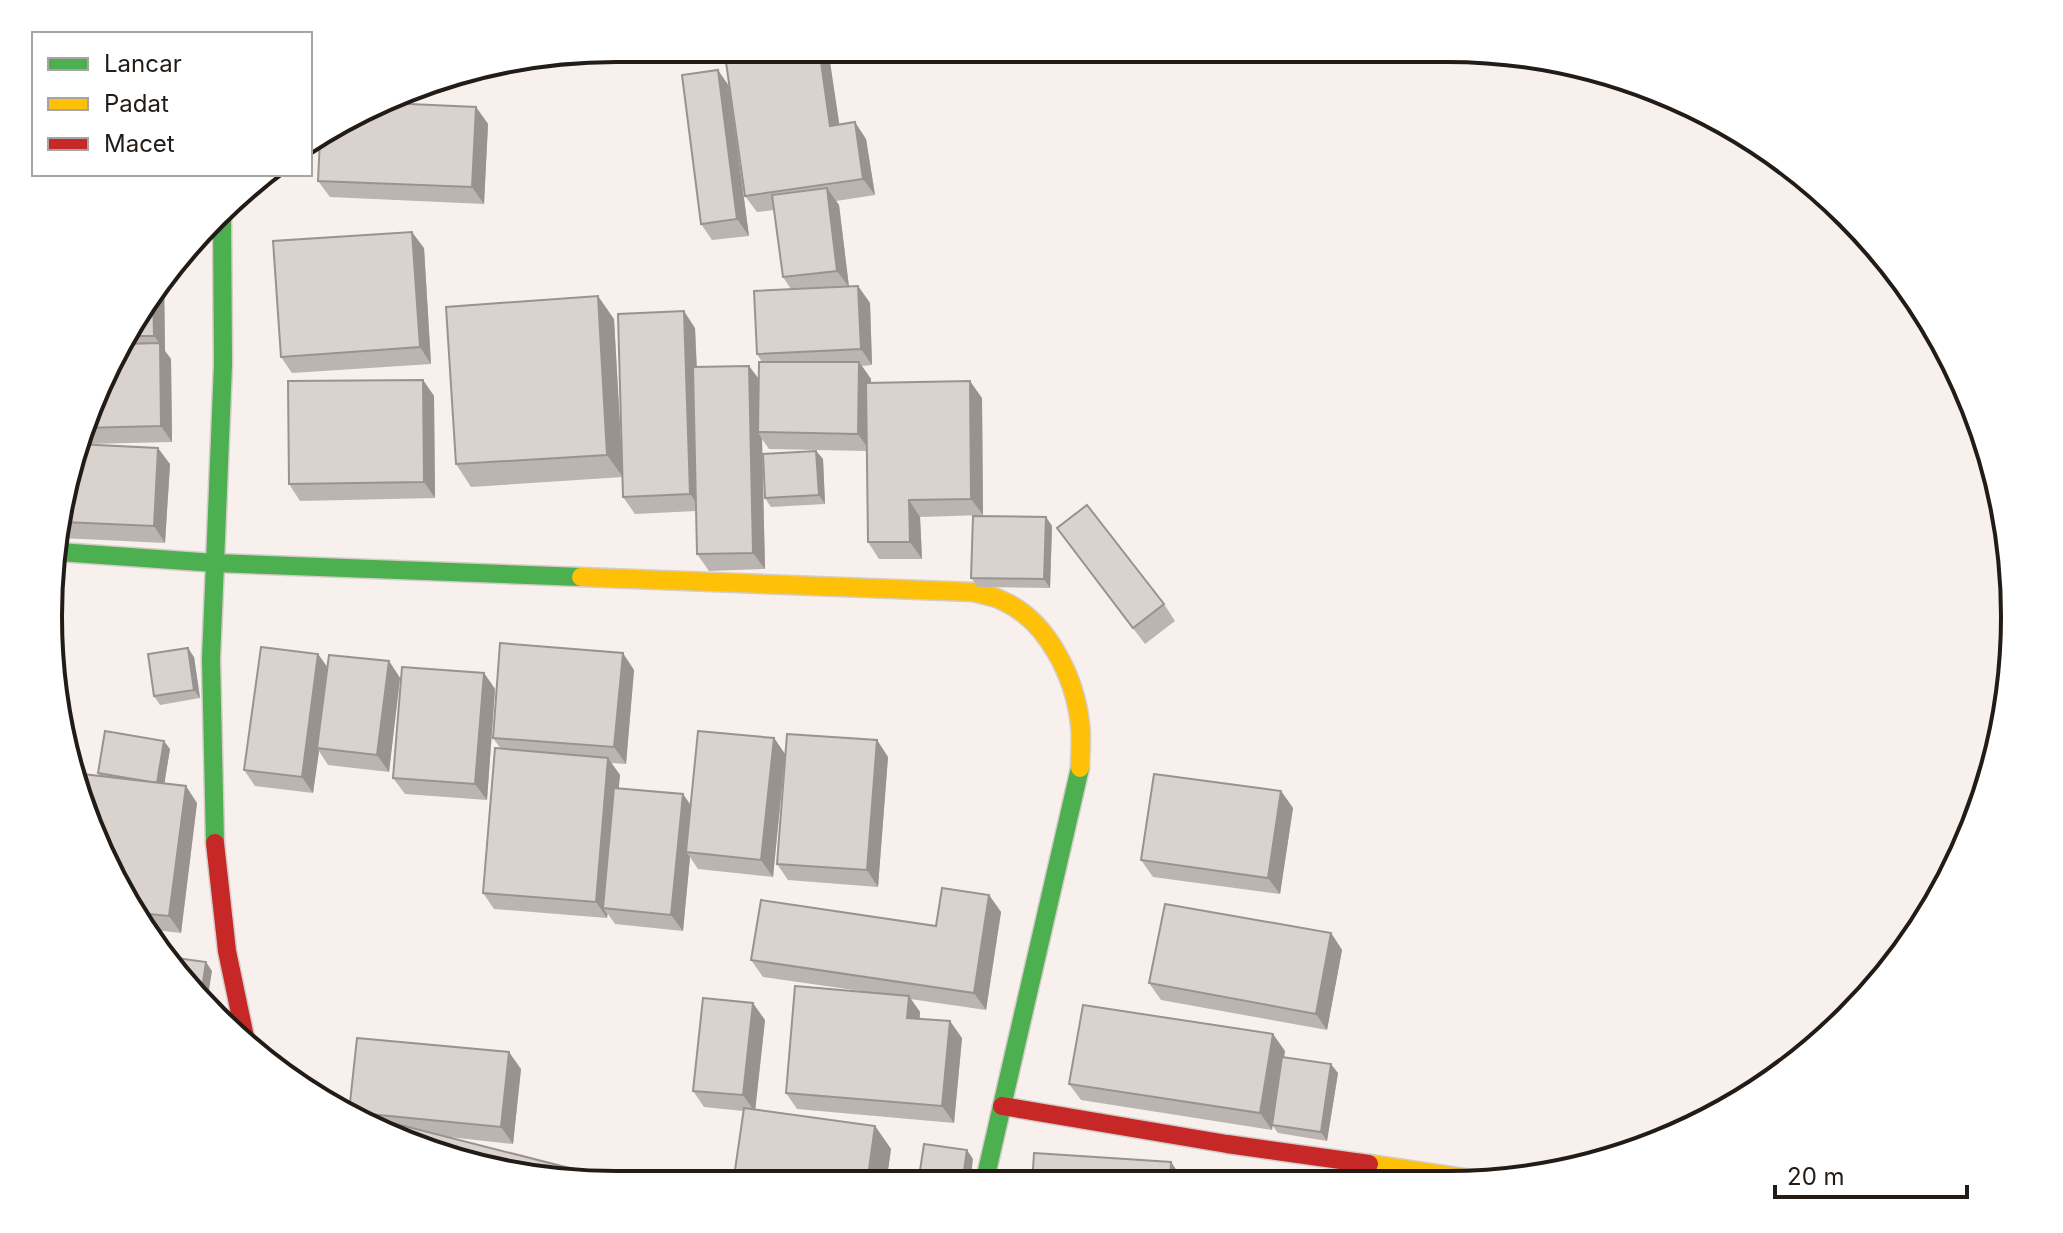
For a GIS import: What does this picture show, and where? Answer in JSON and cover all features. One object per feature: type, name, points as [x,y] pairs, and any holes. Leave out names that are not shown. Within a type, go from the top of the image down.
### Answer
[{"type":"street","points":[[222,226],[223,364],[211,659],[215,848],[227,951],[243,1026]]},
{"type":"street","points":[[66,552],[215,563],[973,592],[1006,602],[1034,624],[1053,648],[1071,687],[1080,723],[1080,769],[987,1171]]},
{"type":"street","points":[[1002,1106],[1227,1144],[1415,1171]]},
{"type":"building","points":[[726,62],[821,62],[830,126],[855,122],[863,179],[745,196]]},
{"type":"building","points":[[718,70],[737,219],[701,224],[682,75]]},
{"type":"building","points":[[405,104],[476,107],[472,187],[318,181],[320,148],[371,119]]},
{"type":"building","points":[[827,188],[837,271],[783,277],[772,195]]},
{"type":"building","points":[[412,232],[420,347],[281,357],[273,241]]},
{"type":"building","points":[[858,286],[861,349],[757,354],[754,291]]},
{"type":"building","points":[[598,296],[607,455],[456,464],[446,307]]},
{"type":"building","points":[[153,311],[154,336],[138,336]]},
{"type":"building","points":[[684,311],[690,494],[623,497],[618,314]]},
{"type":"building","points":[[160,343],[161,426],[95,428],[119,371],[133,344]]},
{"type":"building","points":[[759,362],[859,362],[858,434],[758,432]]},
{"type":"building","points":[[749,366],[753,553],[697,554],[693,367]]},
{"type":"building","points":[[423,380],[424,482],[289,484],[288,381]]},
{"type":"building","points":[[970,381],[971,499],[909,500],[910,542],[868,542],[866,383]]},
{"type":"building","points":[[89,445],[158,448],[154,526],[71,522]]},
{"type":"building","points":[[816,451],[819,495],[765,498],[763,454]]},
{"type":"building","points":[[1087,505],[1164,604],[1133,628],[1057,528]]},
{"type":"building","points":[[973,516],[1046,517],[1044,579],[971,578]]},
{"type":"building","points":[[500,643],[623,653],[614,747],[493,738]]},
{"type":"building","points":[[261,647],[318,654],[302,777],[244,770]]},
{"type":"building","points":[[188,648],[194,690],[154,696],[148,654]]},
{"type":"building","points":[[329,655],[389,661],[377,755],[317,748]]},
{"type":"building","points":[[402,667],[484,673],[475,784],[393,778]]},
{"type":"building","points":[[105,731],[164,741],[157,783],[98,773]]},
{"type":"building","points":[[698,731],[774,738],[761,860],[686,852]]},
{"type":"building","points":[[787,734],[877,740],[867,870],[777,864]]},
{"type":"building","points":[[495,748],[608,758],[596,902],[483,893]]},
{"type":"building","points":[[85,774],[186,786],[169,916],[148,914],[136,894],[104,829]]},
{"type":"building","points":[[1154,774],[1281,791],[1268,878],[1141,860]]},
{"type":"building","points":[[614,788],[683,794],[671,915],[603,908]]},
{"type":"building","points":[[942,888],[989,895],[974,993],[751,960],[761,900],[936,926]]},
{"type":"building","points":[[1165,904],[1331,933],[1316,1014],[1149,983]]},
{"type":"building","points":[[181,959],[206,962],[203,985]]},
{"type":"building","points":[[795,986],[909,996],[907,1018],[950,1021],[942,1106],[786,1093]]},
{"type":"building","points":[[703,998],[753,1003],[743,1095],[693,1091]]},
{"type":"building","points":[[1083,1005],[1273,1034],[1260,1113],[1069,1084]]},
{"type":"building","points":[[357,1038],[509,1052],[501,1127],[371,1114],[350,1103]]},
{"type":"building","points":[[1282,1057],[1331,1064],[1321,1132],[1272,1125]]},
{"type":"building","points":[[744,1108],[875,1126],[869,1171],[735,1171]]},
{"type":"building","points":[[389,1122],[575,1169],[473,1152]]},
{"type":"building","points":[[924,1144],[967,1150],[964,1171],[920,1171]]},
{"type":"building","points":[[1034,1153],[1171,1162],[1171,1171],[1033,1171]]},
{"type":"traffic: fast","points":[[222,226],[223,364],[215,563],[581,577]]},
{"type":"traffic: fast","points":[[66,552],[215,563],[211,659],[215,843]]},
{"type":"traffic: fast","points":[[987,1171],[1080,768]]},
{"type":"traffic: slow","points":[[581,577],[973,592],[996,598],[1019,610],[1033,622],[1046,637],[1065,670],[1080,724],[1080,768]]},
{"type":"traffic: slow","points":[[1369,1164],[1416,1171]]},
{"type":"traffic: jam","points":[[215,843],[227,951],[243,1026]]},
{"type":"traffic: jam","points":[[1002,1106],[1227,1144],[1369,1164]]}]
